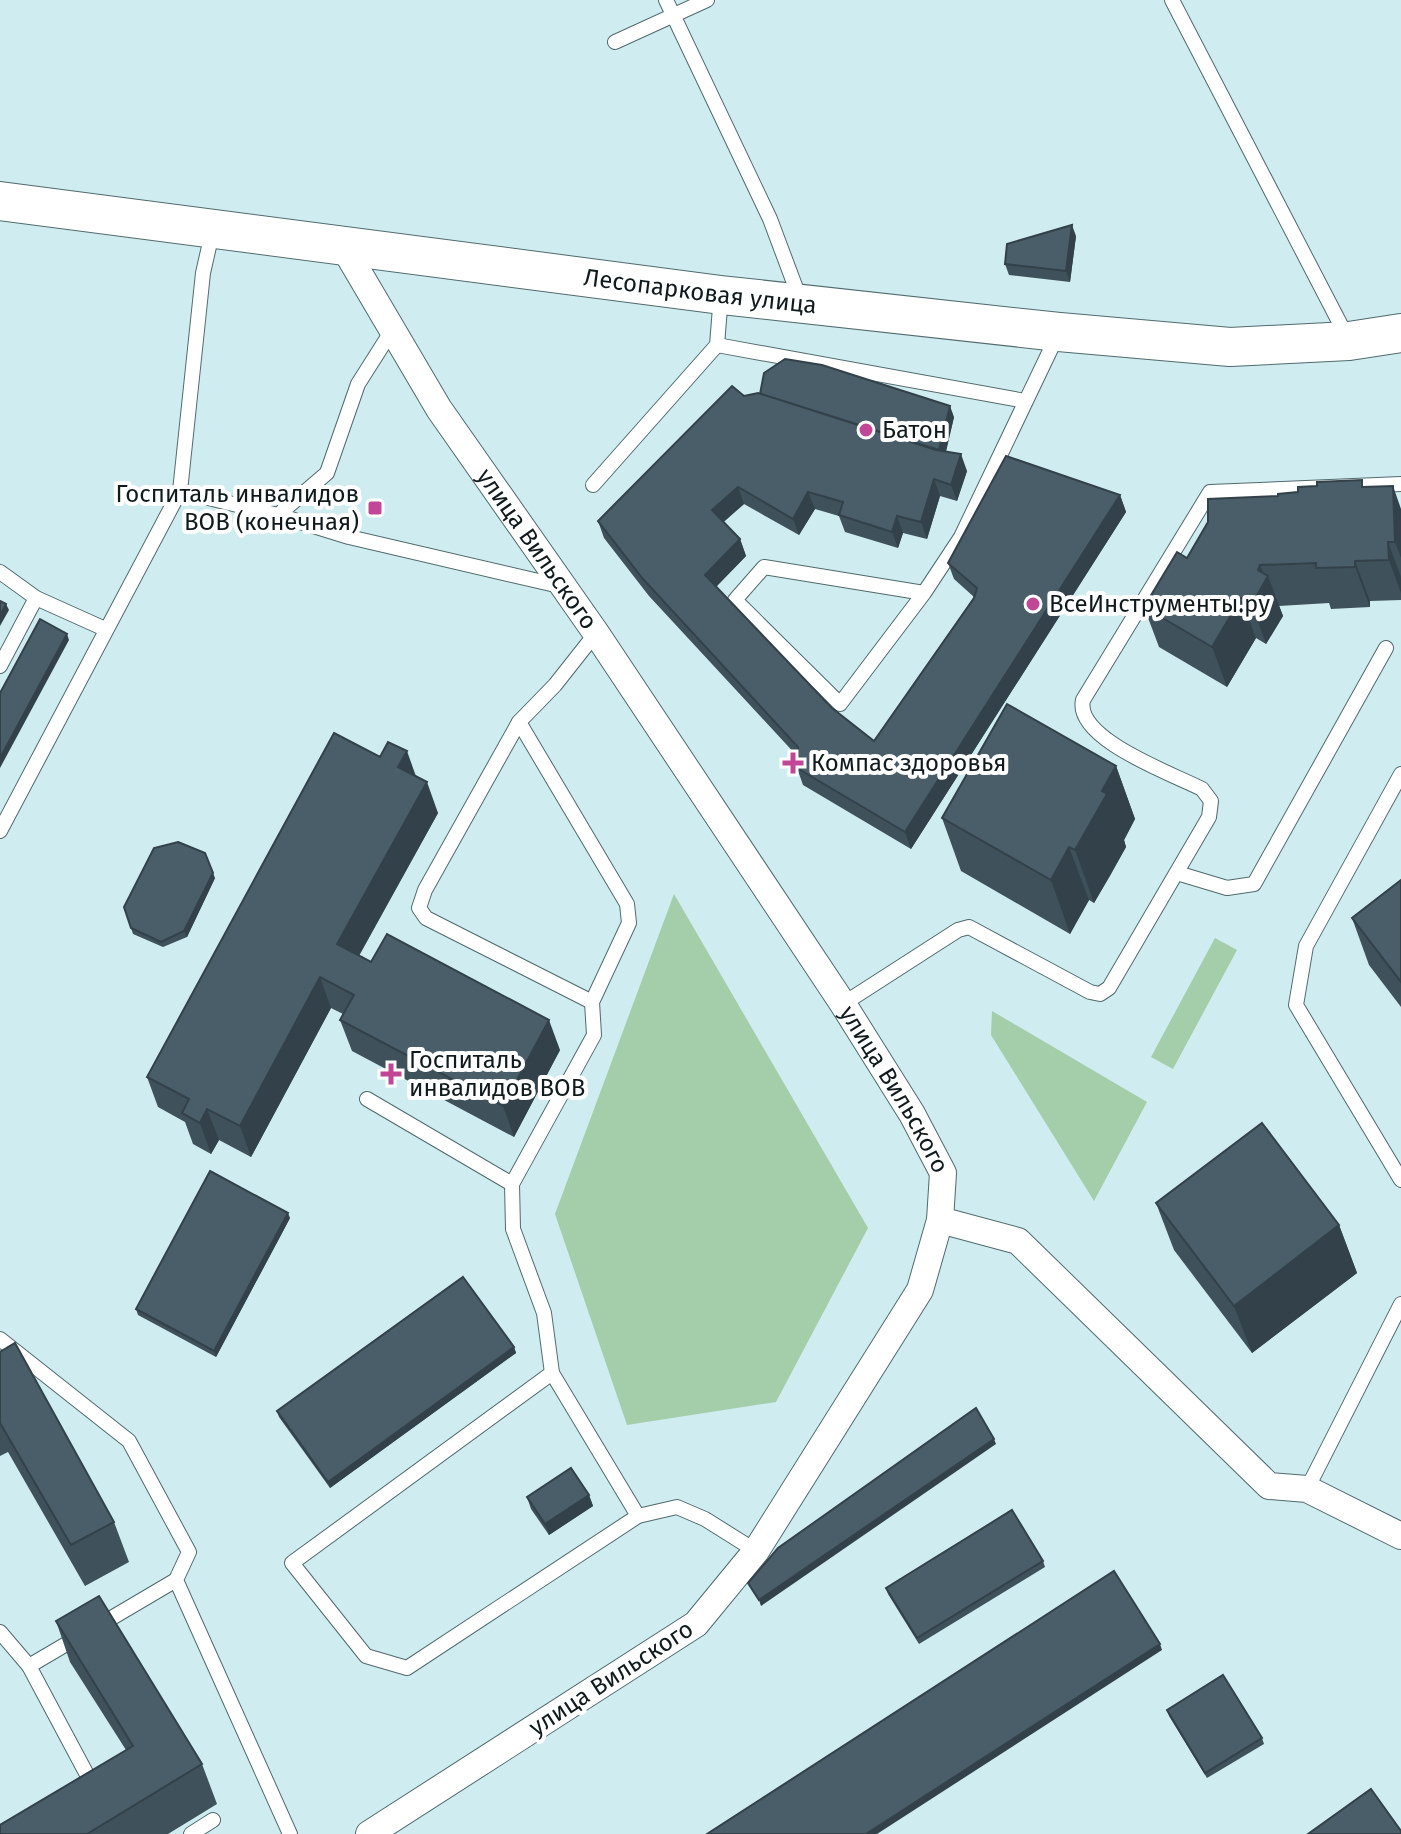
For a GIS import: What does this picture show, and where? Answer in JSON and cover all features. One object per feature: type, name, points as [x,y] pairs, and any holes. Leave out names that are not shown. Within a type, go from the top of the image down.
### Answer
[{"type":"main road","name":"Лесопарковая улица","points":[[0,201],[721,295],[1059,332],[1230,347],[1400,337]]},
{"type":"street","name":"улица Вильского","points":[[343,246],[439,409],[596,633],[843,1004],[912,1114],[943,1173],[940,1220],[920,1290],[756,1551],[696,1624],[369,1834]]},
{"type":"street","points":[[940,1220],[1018,1241],[1269,1486],[1307,1489],[1401,1536]]},
{"type":"lane","points":[[666,0],[770,219],[801,303]]},
{"type":"lane","points":[[615,42],[707,0]]},
{"type":"lane","points":[[1172,0],[1349,341]]},
{"type":"lane","points":[[0,831],[180,491],[203,273],[213,229]]},
{"type":"lane","points":[[593,485],[717,345],[721,295]]},
{"type":"lane","points":[[278,515],[327,473],[358,384],[391,332]]},
{"type":"lane","points":[[924,593],[764,567],[735,600],[840,704],[924,593],[961,537],[1059,332]]},
{"type":"lane","points":[[717,345],[1025,401]]},
{"type":"lane","points":[[843,1004],[958,930],[969,927],[1100,994],[1109,988],[1209,817],[1211,801],[1202,789],[1097,735],[1083,715],[1083,700],[1210,492],[1401,484]]},
{"type":"lane","points":[[180,491],[278,515],[349,537],[564,587]]},
{"type":"lane","points":[[0,572],[36,598],[105,629]]},
{"type":"lane","points":[[0,666],[36,598]]},
{"type":"lane","points":[[592,1002],[426,918],[419,908],[425,890],[519,722],[555,685],[596,633]]},
{"type":"lane","points":[[1177,873],[1227,888],[1254,884],[1386,648]]},
{"type":"lane","points":[[519,722],[627,904],[629,923],[592,1002],[594,1035],[512,1184],[513,1229],[544,1313],[552,1373],[638,1516]]},
{"type":"lane","points":[[1401,774],[1306,946],[1296,1005],[1397,1163],[1401,1180]]},
{"type":"lane","points":[[367,1099],[512,1184]]},
{"type":"lane","points":[[1307,1489],[1401,1304]]},
{"type":"lane","points":[[0,1339],[129,1441],[189,1552],[176,1580],[29,1666]]},
{"type":"lane","points":[[552,1373],[292,1563],[366,1656],[407,1668],[638,1516],[677,1507],[705,1519],[756,1551]]},
{"type":"lane","points":[[176,1580],[290,1834]]},
{"type":"lane","points":[[0,1632],[29,1666],[92,1784],[68,1798]]},
{"type":"lane","points":[[191,1834],[213,1820]]},
{"type":"green space","points":[[674,894],[868,1228],[776,1402],[627,1425],[555,1214]]},
{"type":"green space","points":[[1215,938],[1237,950],[1173,1069],[1151,1057]]},
{"type":"green space","points":[[992,1011],[1147,1102],[1094,1201],[991,1035]]},
{"type":"building","points":[[1072,225],[1066,271],[1005,264],[1007,244]]},
{"type":"building","points":[[785,359],[822,365],[950,406],[939,450],[760,394],[764,373]]},
{"type":"building","points":[[732,386],[744,396],[758,393],[936,450],[961,454],[951,485],[934,479],[921,522],[897,516],[892,532],[839,515],[843,502],[808,492],[793,519],[738,487],[712,510],[740,539],[705,575],[832,708],[874,741],[974,598],[977,588],[948,563],[1006,456],[1120,495],[905,832],[797,768],[798,747],[643,579],[598,521]]},
{"type":"building","points":[[1362,480],[1362,487],[1393,486],[1395,542],[1388,542],[1389,560],[1355,561],[1355,567],[1316,568],[1316,563],[1260,565],[1258,570],[1268,576],[1252,604],[1241,598],[1212,647],[1144,607],[1177,552],[1187,558],[1208,522],[1208,499],[1278,496],[1298,492],[1298,487],[1317,486],[1317,482]]},
{"type":"building","points":[[0,601],[6,604],[0,616]]},
{"type":"building","points":[[40,619],[67,634],[0,758],[0,693]]},
{"type":"building","points":[[1007,704],[1116,766],[1102,791],[1107,794],[1075,850],[1069,847],[1051,880],[942,818]]},
{"type":"building","points":[[334,733],[380,757],[388,742],[407,751],[398,767],[427,782],[337,944],[371,962],[387,934],[549,1020],[503,1106],[340,1020],[354,995],[320,977],[240,1126],[207,1109],[200,1123],[182,1113],[189,1099],[147,1077]]},
{"type":"building","points":[[178,842],[205,853],[213,873],[184,931],[161,942],[131,928],[124,907],[154,848]]},
{"type":"building","points":[[1401,880],[1401,982],[1352,918]]},
{"type":"building","points":[[1262,1123],[1339,1225],[1234,1306],[1156,1203]]},
{"type":"building","points":[[210,1171],[288,1213],[214,1351],[136,1309]]},
{"type":"building","points":[[463,1277],[514,1347],[328,1482],[277,1411]]},
{"type":"building","points":[[15,1343],[114,1522],[71,1545],[0,1423],[0,1352]]},
{"type":"building","points":[[976,1408],[994,1439],[759,1600],[748,1583],[778,1548]]},
{"type":"building","points":[[571,1468],[589,1495],[545,1524],[527,1497]]},
{"type":"building","points":[[1012,1510],[1043,1561],[917,1638],[886,1588]]},
{"type":"building","points":[[1114,1571],[1160,1644],[866,1834],[707,1834]]},
{"type":"building","points":[[99,1596],[202,1764],[87,1834],[0,1834],[0,1825],[133,1746],[56,1621]]},
{"type":"building","points":[[1223,1675],[1262,1738],[1205,1773],[1167,1710]]},
{"type":"building","points":[[1371,1789],[1401,1834],[1308,1834]]},
{"type":"place","name":"Батон","points":[[866,430]]},
{"type":"place","name":"Госпиталь инвалидов ВОВ (конечная)","points":[[375,508]]},
{"type":"place","name":"ВсеИнструменты.ру","points":[[1033,604]]},
{"type":"place","name":"Компас здоровья","points":[[793,763]]},
{"type":"place","name":"Госпиталь инвалидов ВОВ","points":[[391,1074]]}]
